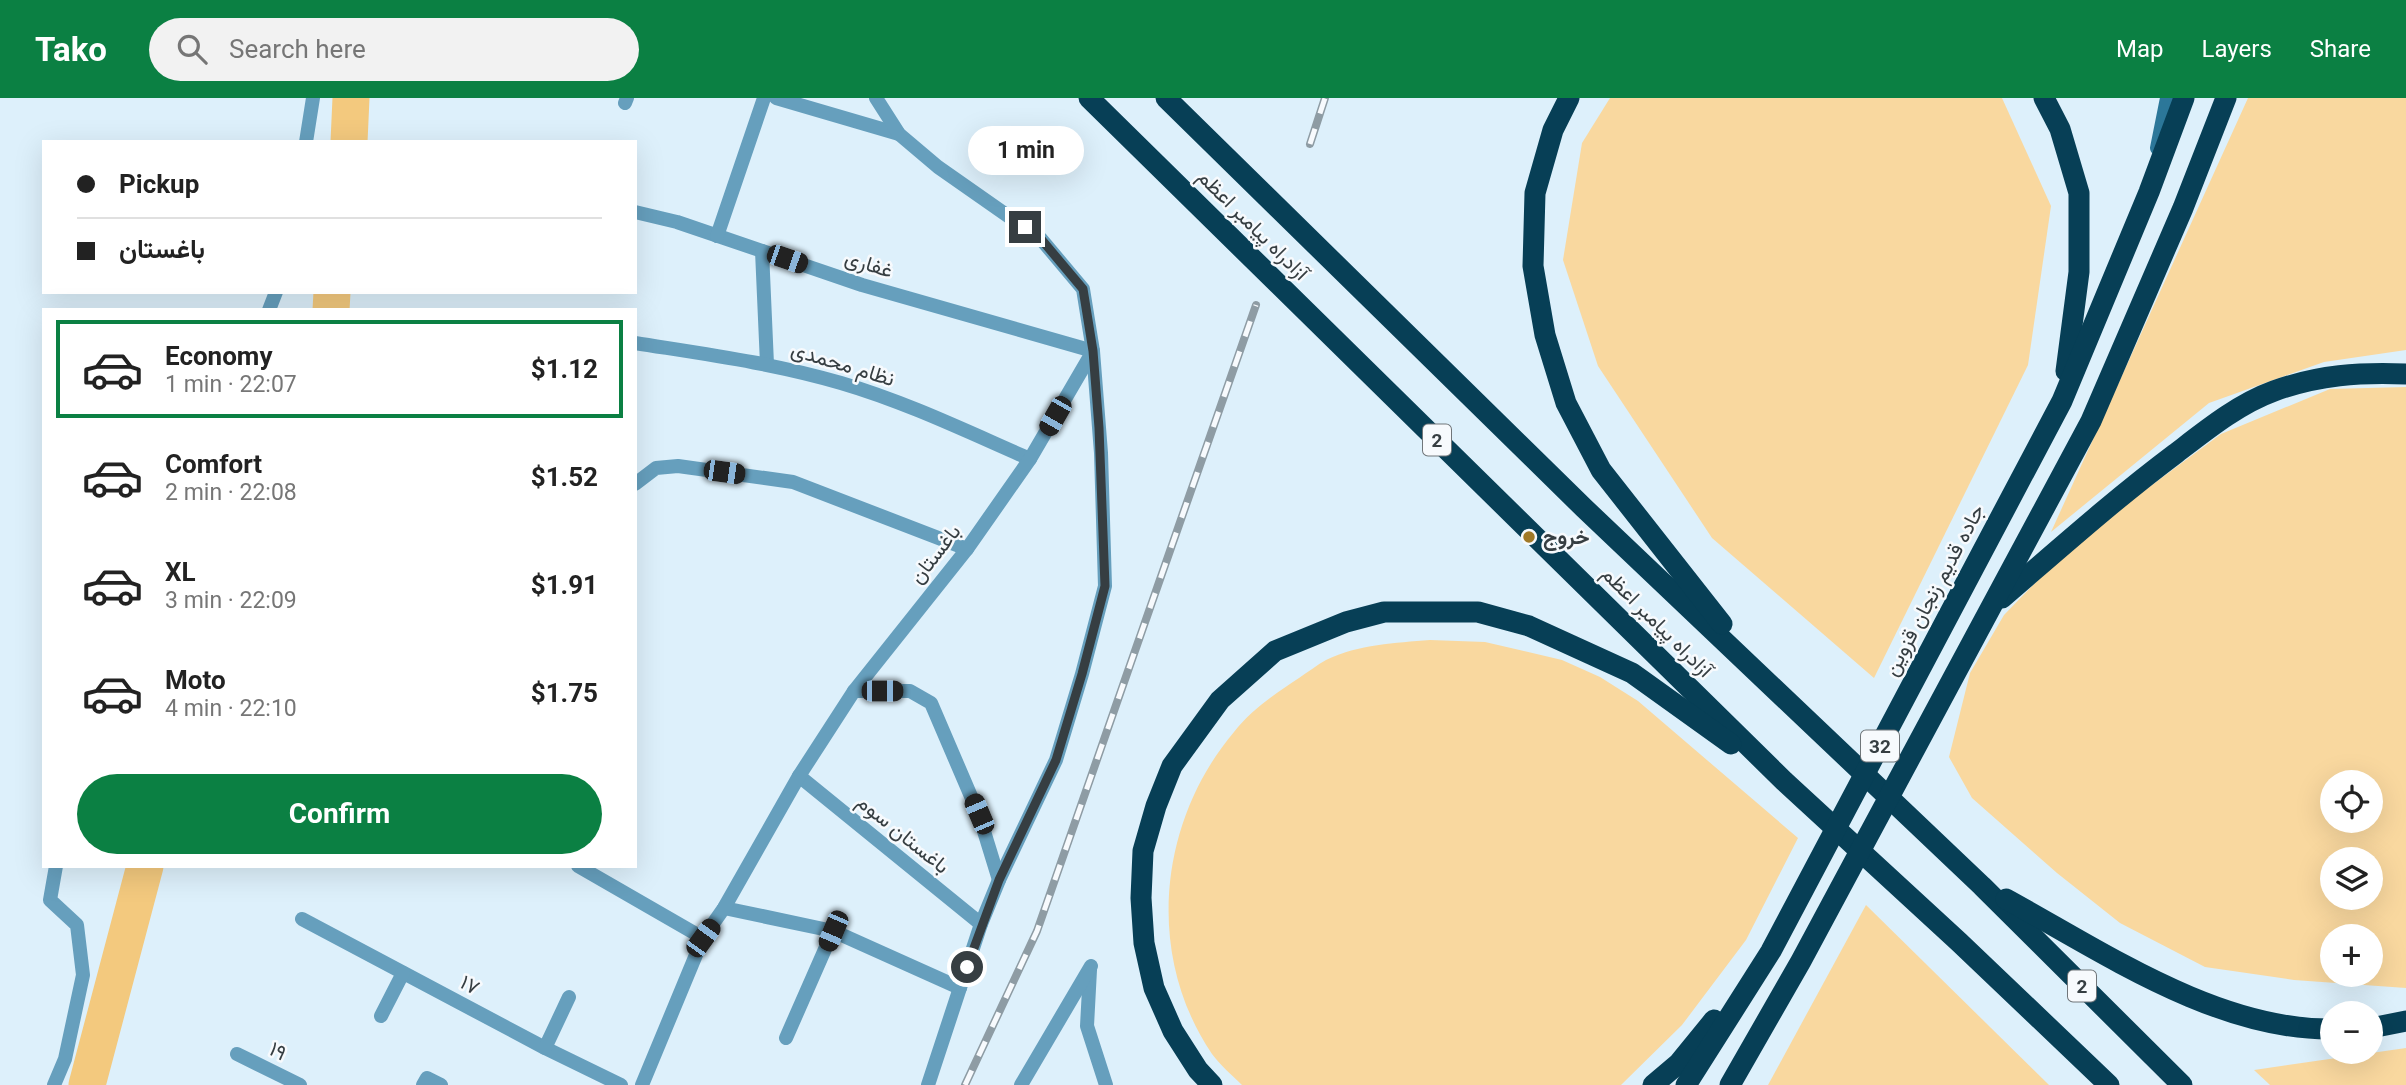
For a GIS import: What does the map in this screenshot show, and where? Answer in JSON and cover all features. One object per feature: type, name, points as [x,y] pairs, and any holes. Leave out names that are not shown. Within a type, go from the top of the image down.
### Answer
[{"type":"highway","name":"آزادراه پیامبر اعظم","points":[[1089,98],[1784,781],[2109,1085]]},
{"type":"highway","name":"آزادراه پیامبر اعظم","points":[[1166,98],[1584,508],[1982,886],[2182,1085]]},
{"type":"highway","points":[[1569,98],[1553,130],[1535,193],[1533,266],[1545,335],[1566,404],[1601,470],[1773,689]]},
{"type":"highway","points":[[2044,98],[2060,129],[2079,193],[2079,272],[2062,401]]},
{"type":"highway","name":"جاده قدیم زنجان قزوین","points":[[1686,1085],[1771,951],[2062,401],[2149,192],[2184,98]]},
{"type":"highway","name":"32","points":[[1731,1084],[1801,961],[2091,421],[2183,208],[2226,98]]},
{"type":"highway","points":[[1993,607],[2125,492],[2219,420],[2272,391],[2325,377],[2368,372],[2406,374]]},
{"type":"highway","points":[[1212,1085],[1198,1070],[1173,1031],[1154,988],[1143,932],[1143,851],[1156,806],[1172,766],[1220,700],[1275,651],[1346,622],[1384,611],[1478,612],[1529,626],[1632,673],[1784,781]]},
{"type":"highway","points":[[1982,886],[2172,990],[2242,1015],[2320,1029]]},
{"type":"highway","points":[[1653,1085],[1679,1063],[1771,951]]},
{"type":"highway","points":[[2383,1026],[2406,1021]]},
{"type":"street","points":[[306,140],[313,98]]},
{"type":"street","points":[[717,236],[764,98]]},
{"type":"street","points":[[776,98],[899,134]]},
{"type":"street","points":[[876,98],[899,134],[938,167],[1041,239],[1083,289],[1093,351],[1101,453],[1105,586],[1082,674],[1056,760],[981,924],[928,1085]]},
{"type":"street","points":[[2149,192],[2167,98]]},
{"type":"street","name":"غفاری","points":[[637,212],[677,222],[862,285],[1093,351]]},
{"type":"street","points":[[762,251],[767,364]]},
{"type":"street","name":"نظام محمدی","points":[[637,343],[767,364],[843,383],[910,407],[1030,459]]},
{"type":"street","name":"باغستان","points":[[642,1085],[703,938],[724,908],[799,776],[854,691],[967,550],[1030,459],[1093,351]]},
{"type":"street","points":[[637,482],[656,468],[678,466],[793,482],[967,550]]},
{"type":"street","points":[[854,691],[910,691],[931,703],[979,814],[999,880]]},
{"type":"street","name":"باغستان سوم","points":[[799,776],[981,924]]},
{"type":"street","points":[[54,1085],[65,1059],[83,975],[77,925],[50,900],[56,868]]},
{"type":"street","points":[[581,868],[703,938]]},
{"type":"street","points":[[724,908],[833,931],[960,988]]},
{"type":"street","name":"۱۷","points":[[302,919],[545,1048],[621,1085]]},
{"type":"street","points":[[786,1038],[833,931]]},
{"type":"street","points":[[1021,1085],[1091,966],[1087,1026],[1106,1085]]},
{"type":"street","points":[[381,1016],[403,973]]},
{"type":"street","points":[[545,1048],[569,997]]},
{"type":"street","name":"۱۹","points":[[237,1054],[300,1085]]},
{"type":"street","points":[[423,1085],[427,1078],[441,1085]]},
{"type":"shaded area","points":[[1610,98],[2002,98],[2051,206],[2028,365],[1874,678],[1712,538],[1598,366],[1563,260],[1582,143]]},
{"type":"shaded area","points":[[2248,98],[2406,98],[2406,350],[2324,362],[2209,403],[2051,532]]},
{"type":"shaded area","points":[[2406,387],[2406,988],[2383,986],[2383,924],[2320,924],[2320,982],[2205,967],[2120,923],[2057,873],[1972,798],[1949,757],[1970,673],[2004,615],[2036,582],[2110,516],[2221,434],[2330,389]]},
{"type":"shaded area","points":[[1430,640],[1485,642],[1562,660],[1600,677],[1638,701],[1798,838],[1746,940],[1682,1025],[1621,1085],[1242,1085],[1212,1054],[1191,1015],[1176,975],[1169,932],[1169,890],[1176,847],[1189,806],[1208,768],[1248,716],[1326,660],[1364,647]]},
{"type":"shaded area","points":[[1866,905],[2049,1085],[1768,1085]]},
{"type":"shaded area","points":[[2406,1048],[2406,1085],[2270,1085],[2254,1070],[2320,1060],[2320,1064],[2383,1064],[2383,1051]]},
{"type":"waterway","points":[[349,140],[351,98]]},
{"type":"waterway","points":[[331,308],[332,294]]},
{"type":"waterway","points":[[87,1085],[144,868]]},
{"type":"railway","points":[[1310,144],[1325,98]]},
{"type":"railway","points":[[965,1085],[1037,931],[1256,305]]},
{"type":"place","name":"خروج","points":[[1529,537]]},
{"type":"route","points":[[967,967],[999,880],[1056,760],[1105,586],[1101,453],[1093,351],[1083,289],[1041,239],[1025,227]]}]
